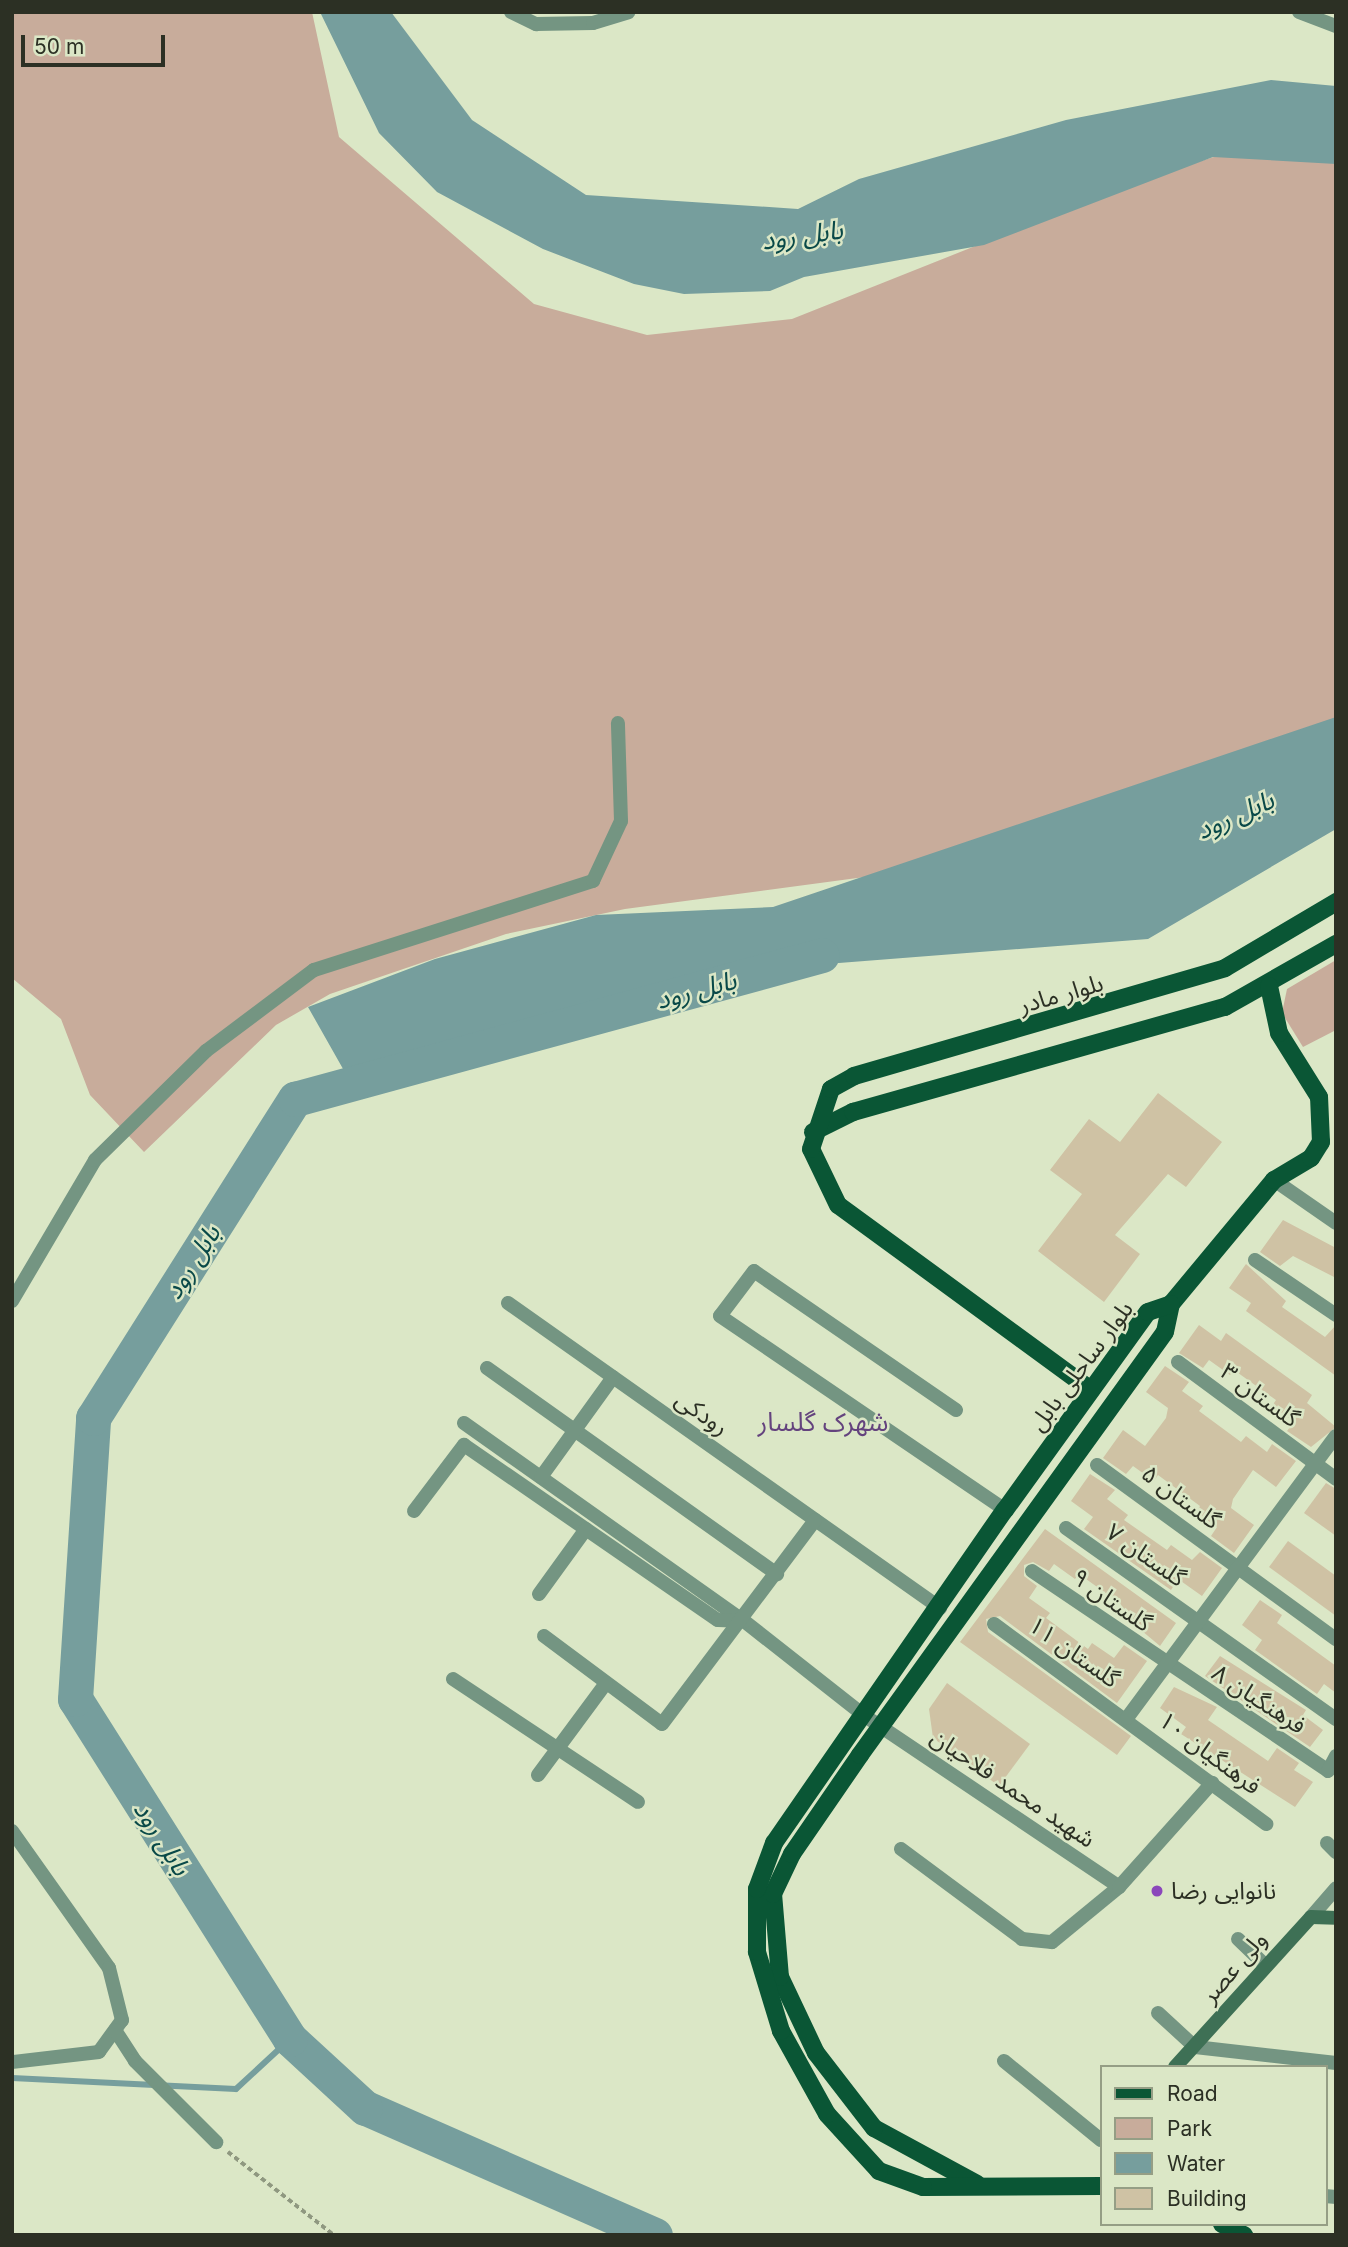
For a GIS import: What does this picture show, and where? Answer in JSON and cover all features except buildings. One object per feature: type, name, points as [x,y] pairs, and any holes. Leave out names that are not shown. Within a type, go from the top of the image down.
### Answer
[{"type":"main road","name":"بلوار مادر","points":[[1091,1390],[838,1205],[817,1174],[813,1132],[831,1089],[854,1076],[1225,968],[1336,902]]},
{"type":"main road","points":[[813,1132],[853,1112],[1225,1007],[1269,986],[1336,944]]},
{"type":"main road","points":[[1171,1304],[1274,1180],[1311,1158],[1327,1144],[1319,1097],[1279,1033],[1269,986]]},
{"type":"main road","name":"بلوار ساحلی بابل","points":[[1100,2186],[977,2184],[923,2187],[879,2171],[849,2142],[780,2031],[757,1952],[757,1889],[774,1843],[862,1714],[940,1608],[1005,1510],[1148,1312],[1171,1304]]},
{"type":"main road","name":"بلوار ساحلی بابل","points":[[977,2184],[874,2128],[799,2023],[773,1945],[773,1894],[792,1854],[1165,1332],[1171,1304]]},
{"type":"main road","points":[[1311,1917],[1336,1918]]},
{"type":"main road","name":"ولی عصر","points":[[1177,2065],[1264,1965],[1311,1917]]},
{"type":"main road","points":[[849,2142],[874,2128]]},
{"type":"main road","points":[[1226,2226],[1244,2235]]},
{"type":"street","points":[[511,12],[536,24],[593,23],[628,12]]},
{"type":"street","points":[[1299,12],[1336,26]]},
{"type":"street","points":[[12,1301],[95,1160],[206,1051],[314,970],[593,881],[621,821],[618,723]]},
{"type":"street","points":[[1274,1180],[1336,1223]]},
{"type":"street","points":[[1255,1260],[1336,1315]]},
{"type":"street","points":[[956,1410],[754,1270],[720,1316],[1005,1510]]},
{"type":"street","name":"رودکی","points":[[508,1303],[940,1608]]},
{"type":"street","name":"گلستان ۳","points":[[1178,1362],[1336,1479]]},
{"type":"street","points":[[487,1367],[777,1574]]},
{"type":"street","points":[[541,1477],[613,1377]]},
{"type":"street","name":"شهید محمد فلاحیان","points":[[464,1423],[744,1621],[881,1728],[1119,1887]]},
{"type":"street","points":[[1127,1718],[1336,1436]]},
{"type":"street","points":[[414,1511],[464,1445],[718,1620],[744,1621]]},
{"type":"street","name":"گلستان ۵","points":[[1097,1465],[1336,1639]]},
{"type":"street","points":[[544,1636],[662,1724],[744,1621],[815,1520]]},
{"type":"street","name":"گلستان ۷","points":[[1066,1528],[1200,1620],[1336,1719]]},
{"type":"street","points":[[539,1594],[586,1529]]},
{"type":"street","name":"گلستان ۹","points":[[1032,1571],[1166,1666]]},
{"type":"street","name":"گلستان ۱۱","points":[[994,1624],[1127,1718]]},
{"type":"street","name":"فرهنگیان ۸","points":[[1166,1666],[1328,1771],[1336,1756]]},
{"type":"street","points":[[453,1679],[638,1802]]},
{"type":"street","points":[[538,1775],[606,1683]]},
{"type":"street","name":"فرهنگیان ۱۰","points":[[1127,1718],[1266,1824]]},
{"type":"street","points":[[901,1849],[1022,1939],[1052,1942],[1119,1887],[1212,1783]]},
{"type":"street","points":[[12,1831],[109,1968],[122,2020],[99,2052],[12,2062]]},
{"type":"street","points":[[1311,1917],[1336,1888]]},
{"type":"street","points":[[1238,1939],[1264,1965]]},
{"type":"street","points":[[1158,2013],[1195,2047],[1336,2063]]},
{"type":"street","points":[[115,2030],[135,2061],[216,2142]]},
{"type":"street","points":[[1004,2061],[1100,2139]]},
{"type":"path","points":[[216,2142],[334,2235]]},
{"type":"green space","points":[[12,12],[312,12],[339,137],[534,304],[647,335],[792,319],[1141,180],[1239,149],[1336,158],[1336,719],[932,868],[625,909],[506,934],[330,994],[276,1025],[144,1152],[90,1095],[61,1019],[12,978]]},
{"type":"green space","points":[[1336,960],[1336,1030],[1303,1047],[1282,1013],[1287,989]]},
{"type":"water","points":[[320,12],[391,12],[472,120],[586,195],[798,209],[859,179],[1066,120],[1271,80],[1336,86],[1336,164],[1213,157],[984,245],[804,277],[770,291],[684,294],[634,284],[543,249],[437,192],[379,133]]},
{"type":"water","points":[[1336,717],[1336,829],[1148,939],[775,968],[351,1083],[308,1007],[435,959],[596,915],[773,907]]},
{"type":"waterway","name":"بابل رود","points":[[655,2235],[365,2108],[290,2039],[75,1699],[93,1418],[295,1099],[822,955]]},
{"type":"waterway","points":[[12,2078],[236,2089],[290,2039]]},
{"type":"place","name":"نانوایی رضا","points":[[1157,1891]]},
{"type":"district","name":"شهرک گلسار","points":[[823,1422]]}]
